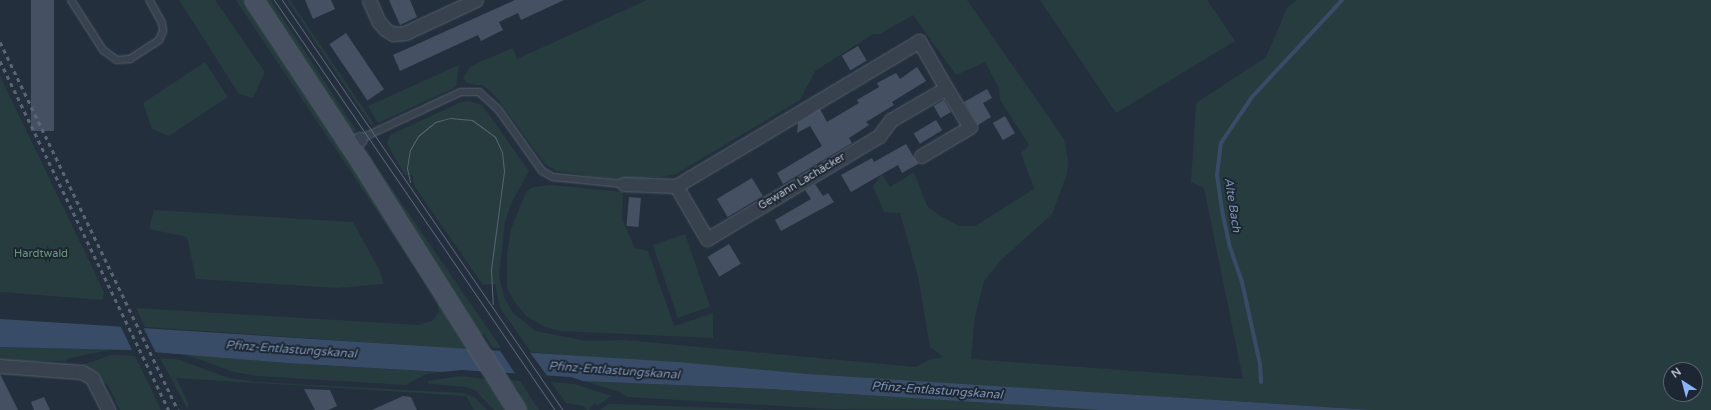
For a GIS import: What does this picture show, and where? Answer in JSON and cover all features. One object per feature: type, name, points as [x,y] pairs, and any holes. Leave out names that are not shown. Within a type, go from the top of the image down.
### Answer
[{"type":"street","points":[[254,0],[355,143],[475,345],[517,410]]},
{"type":"street","points":[[369,0],[379,22],[385,30],[393,34],[405,33],[476,0]]},
{"type":"street","points":[[624,184],[676,186],[919,41],[970,127],[921,156]]},
{"type":"street","name":"Gewann Lachäcker","points":[[676,186],[707,239],[879,136],[891,120],[946,88]]},
{"type":"street","points":[[0,366],[82,372],[92,378],[108,410]]},
{"type":"lane","points":[[71,0],[103,50],[117,60],[130,59],[159,40],[163,31],[162,23],[149,0]]},
{"type":"lane","points":[[355,143],[461,92],[479,92],[498,109],[542,171],[553,177],[624,184]]},
{"type":"green space","points":[[179,0],[215,0],[265,72],[253,98],[239,94]]},
{"type":"green space","points":[[236,0],[243,0],[252,11],[345,150],[435,298]]},
{"type":"green space","points":[[266,0],[271,0],[357,131],[348,129],[293,48]]},
{"type":"green space","points":[[287,0],[290,0],[374,124],[371,125]]},
{"type":"green space","points":[[647,0],[967,0],[1064,139],[1068,161],[1067,174],[1052,214],[1000,261],[984,281],[975,317],[971,359],[1243,379],[1204,188],[1191,182],[1196,103],[1266,57],[1287,8],[1297,0],[1711,0],[1711,410],[1372,410],[808,374],[531,352],[500,308],[495,284],[483,285],[415,187],[412,175],[405,175],[387,144],[390,135],[461,102],[469,101],[482,105],[529,171],[511,204],[505,222],[499,276],[504,297],[513,313],[536,331],[586,341],[625,340],[916,367],[928,360],[943,357],[930,347],[918,276],[900,213],[884,212],[873,186],[882,174],[890,187],[914,172],[927,206],[940,216],[959,226],[975,226],[1034,189],[1021,153],[1029,145],[1000,100],[999,88],[985,62],[956,75],[913,15],[880,34],[873,34],[815,71],[800,100],[676,174],[661,177],[613,179],[557,171],[545,164],[496,97],[484,86],[467,83],[463,78],[470,67],[513,48],[517,59]]},
{"type":"green space","points":[[1040,0],[1207,0],[1235,41],[1116,113]]},
{"type":"green space","points":[[205,62],[228,97],[169,136],[152,129],[143,103]]},
{"type":"green space","points":[[459,65],[456,86],[452,89],[378,123],[368,106]]},
{"type":"green space","name":"Hardtwald","points":[[0,76],[104,292],[103,300],[0,292]]},
{"type":"green space","points":[[366,151],[501,348],[493,348],[484,334],[479,336],[364,155]]},
{"type":"green space","points":[[552,185],[623,192],[622,219],[635,248],[648,251],[674,326],[713,313],[713,338],[561,331],[545,327],[526,316],[514,301],[507,287],[507,255],[511,229],[526,192],[533,187]]},
{"type":"green space","points":[[154,210],[353,222],[380,271],[384,284],[337,288],[196,279],[187,237],[149,229]]},
{"type":"green space","points":[[685,234],[710,307],[678,318],[653,245]]},
{"type":"green space","points":[[437,301],[466,349],[145,327],[136,308],[418,325],[432,321],[439,312]]},
{"type":"green space","points":[[0,347],[114,349],[70,358],[65,361],[32,361],[31,365],[0,363]]},
{"type":"green space","points":[[181,353],[286,363],[442,372],[426,374],[406,385],[258,376],[234,372]]},
{"type":"green space","points":[[111,355],[135,356],[161,410],[120,410],[107,383],[101,385],[93,370],[79,366]]},
{"type":"green space","points":[[160,358],[177,359],[229,378],[258,382],[463,393],[474,397],[487,410],[474,410],[466,396],[176,378],[188,402],[188,410]]},
{"type":"green space","points":[[460,376],[485,379],[505,410],[494,410],[476,391],[467,387],[429,384],[427,381]]},
{"type":"green space","points":[[509,380],[520,381],[539,410],[527,410],[517,395],[520,393]]},
{"type":"green space","points":[[583,381],[769,389],[1101,410],[832,409],[627,397],[620,392]]},
{"type":"green space","points":[[551,382],[575,384],[611,396],[597,406],[595,403],[588,410],[583,406],[566,403]]},
{"type":"green space","points":[[609,404],[615,404],[777,410],[600,410]]},
{"type":"water","name":"Pfinz-Entlastungskanal","points":[[0,319],[677,362],[808,374],[1372,410],[1101,410],[769,389],[583,381],[571,377],[461,370],[442,372],[286,363],[128,350],[0,347]]},
{"type":"pier","points":[[120,325],[142,325],[156,353],[133,352]]},
{"type":"pier","points":[[499,349],[529,351],[548,377],[516,375]]},
{"type":"building","points":[[31,0],[54,0],[54,131],[31,131]]},
{"type":"building","points":[[305,0],[331,0],[335,9],[313,19]]},
{"type":"building","points":[[389,0],[410,0],[417,17],[400,25]]},
{"type":"building","points":[[515,0],[564,0],[521,20],[518,13],[499,22],[503,30],[481,41],[478,35],[400,71],[393,55]]},
{"type":"building","points":[[346,33],[384,89],[367,101],[329,44]]},
{"type":"building","points":[[858,46],[867,61],[850,70],[842,56]]},
{"type":"building","points":[[917,67],[926,81],[892,102],[894,105],[866,122],[869,125],[849,138],[852,143],[783,184],[777,173],[822,146],[810,126],[797,133],[798,123],[820,109],[827,122],[859,103],[857,100],[879,87],[877,83],[896,73],[900,79]]},
{"type":"building","points":[[987,89],[992,98],[983,103],[991,117],[978,125],[964,102]]},
{"type":"building","points":[[944,100],[951,112],[941,118],[934,106]]},
{"type":"building","points":[[1005,116],[1015,133],[1003,140],[993,123]]},
{"type":"building","points":[[936,120],[942,130],[920,144],[914,133]]},
{"type":"building","points":[[906,144],[918,164],[902,173],[898,165],[851,192],[841,175],[872,158],[874,162]]},
{"type":"building","points":[[752,178],[763,196],[728,217],[717,199]]},
{"type":"building","points":[[815,184],[823,196],[828,193],[834,202],[781,231],[775,220],[811,199],[805,190]]},
{"type":"building","points":[[629,197],[641,198],[638,227],[626,226]]},
{"type":"building","points":[[729,244],[741,264],[719,277],[708,257]]},
{"type":"building","points":[[0,374],[18,410],[0,410]]},
{"type":"building","points":[[304,389],[330,390],[337,406],[328,410],[315,410]]},
{"type":"building","points":[[403,396],[411,397],[417,410],[372,410]]},
{"type":"building","points":[[44,397],[50,410],[34,410],[31,402]]},
{"type":"waterway","name":"Alte Bach","points":[[1261,382],[1260,364],[1242,282],[1230,248],[1222,210],[1217,175],[1221,143],[1252,97],[1342,0]]},
{"type":"tram line","points":[[274,0],[555,410]]},
{"type":"tram line","points":[[282,0],[563,410]]},
{"type":"tram line","points":[[410,182],[407,168],[410,150],[418,136],[435,122],[450,118],[472,120],[495,137],[502,152],[504,171],[491,270],[493,304]]},
{"type":"railway","points":[[0,42],[178,410]]},
{"type":"railway","points":[[0,61],[169,410]]}]
